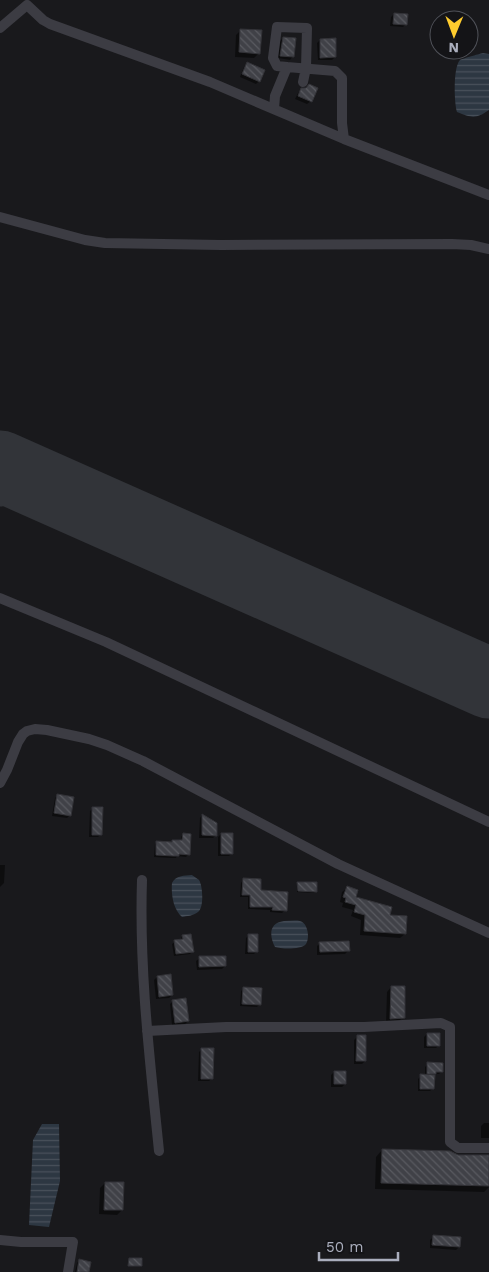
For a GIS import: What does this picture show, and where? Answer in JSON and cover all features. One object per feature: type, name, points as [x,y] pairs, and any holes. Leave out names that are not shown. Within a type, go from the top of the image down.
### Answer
[{"type":"street","points":[[0,28],[30,3],[43,20],[50,24],[210,82],[344,138],[489,195]]},
{"type":"street","points":[[303,82],[306,68],[307,28],[277,27],[273,58],[277,66],[306,68],[335,71],[342,78],[344,138]]},
{"type":"street","points":[[274,109],[274,96],[287,67]]},
{"type":"street","points":[[0,217],[85,240],[105,243],[222,245],[452,244],[471,245],[489,249]]},
{"type":"street","points":[[0,598],[106,642],[489,822]]},
{"type":"street","points":[[0,783],[18,742],[27,731],[35,729],[47,730],[89,739],[144,761],[338,864],[489,933]]},
{"type":"street","points":[[142,880],[141,941],[147,1031],[159,1151]]},
{"type":"street","points":[[147,1031],[226,1027],[364,1027],[441,1023],[450,1027],[450,1142],[458,1148],[489,1148]]},
{"type":"street","points":[[0,1240],[73,1242],[68,1272]]},
{"type":"water","points":[[479,54],[489,54],[489,110],[481,115],[470,116],[457,112],[455,93],[456,70],[460,60],[479,60]]},
{"type":"water","points":[[192,875],[200,883],[201,906],[200,910],[196,913],[182,917],[173,901],[172,883],[178,877]]},
{"type":"water","points":[[284,921],[303,922],[308,931],[306,944],[286,949],[275,947],[271,934],[273,927],[275,924]]},
{"type":"water","points":[[42,1124],[59,1124],[60,1181],[49,1227],[29,1225],[33,1140]]},
{"type":"building","points":[[394,13],[408,14],[407,25],[393,24]]},
{"type":"building","points":[[240,29],[262,30],[260,54],[239,52]]},
{"type":"building","points":[[283,37],[296,38],[294,57],[280,56]]},
{"type":"building","points":[[336,38],[336,57],[320,58],[320,39]]},
{"type":"building","points":[[247,62],[265,70],[260,82],[242,74]]},
{"type":"building","points":[[309,84],[318,88],[312,102],[298,96],[301,88],[306,88]]},
{"type":"building","points":[[57,794],[74,797],[71,816],[54,813]]},
{"type":"building","points":[[92,807],[103,807],[102,835],[92,835]]},
{"type":"building","points":[[202,814],[217,823],[217,836],[202,835]]},
{"type":"building","points":[[183,833],[191,834],[190,855],[156,855],[156,841],[172,842],[172,840],[182,840]]},
{"type":"building","points":[[221,833],[233,833],[233,854],[221,854]]},
{"type":"building","points":[[243,878],[261,879],[261,890],[288,892],[287,911],[272,910],[273,907],[250,907],[250,895],[242,895]]},
{"type":"building","points":[[297,882],[317,882],[317,892],[298,891]]},
{"type":"building","points":[[347,886],[358,890],[356,897],[392,907],[390,915],[407,916],[406,934],[364,931],[365,915],[354,912],[356,905],[345,902],[346,898],[343,897]]},
{"type":"building","points":[[191,934],[194,952],[176,954],[174,940],[183,939],[182,935]]},
{"type":"building","points":[[248,934],[258,934],[258,952],[248,952]]},
{"type":"building","points":[[349,941],[350,951],[320,952],[319,942]]},
{"type":"building","points":[[199,956],[226,956],[226,966],[199,967]]},
{"type":"building","points":[[171,974],[173,995],[159,997],[157,976]]},
{"type":"building","points":[[391,986],[405,986],[405,1018],[390,1019]]},
{"type":"building","points":[[243,987],[262,988],[261,1005],[242,1004]]},
{"type":"building","points":[[186,998],[189,1021],[175,1023],[172,1000]]},
{"type":"building","points":[[427,1033],[440,1033],[440,1046],[427,1046]]},
{"type":"building","points":[[357,1035],[366,1035],[366,1061],[356,1061]]},
{"type":"building","points":[[201,1048],[214,1048],[213,1079],[201,1079]]},
{"type":"building","points":[[427,1062],[443,1063],[443,1072],[427,1074]]},
{"type":"building","points":[[334,1071],[346,1071],[346,1084],[334,1084]]},
{"type":"building","points":[[420,1074],[435,1075],[434,1089],[420,1089]]},
{"type":"building","points":[[382,1149],[450,1151],[458,1155],[489,1155],[489,1186],[381,1183]]},
{"type":"building","points":[[105,1182],[124,1182],[123,1210],[104,1210]]},
{"type":"building","points":[[433,1235],[461,1237],[460,1247],[432,1245]]},
{"type":"building","points":[[129,1258],[142,1258],[142,1266],[128,1266]]},
{"type":"building","points":[[79,1259],[91,1262],[89,1272],[77,1272]]},
{"type":"taxiway","points":[[0,492],[25,485],[43,485]]},
{"type":"runway","points":[[0,466],[489,683]]}]
